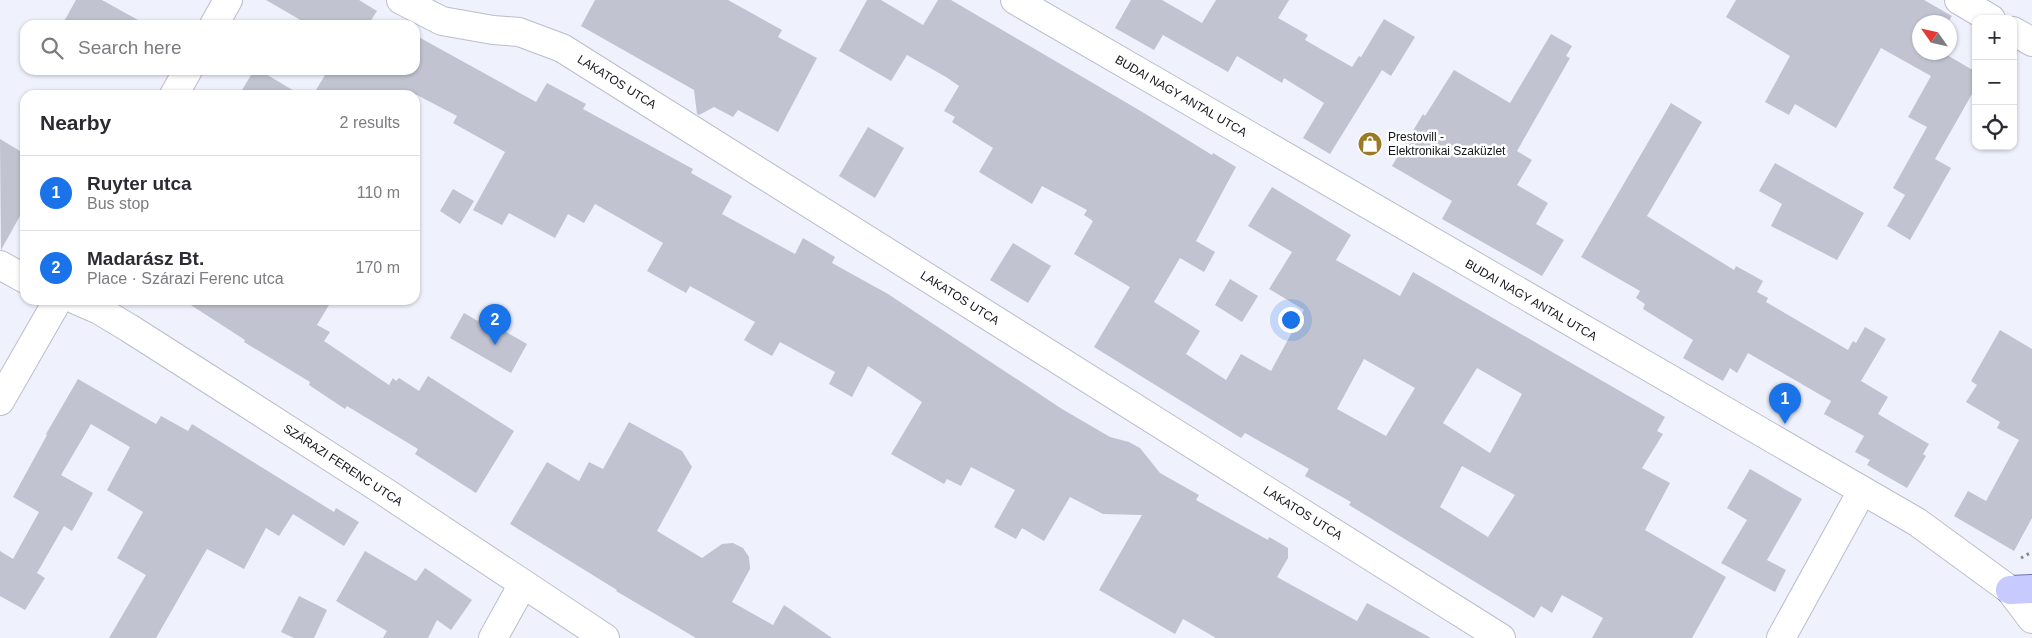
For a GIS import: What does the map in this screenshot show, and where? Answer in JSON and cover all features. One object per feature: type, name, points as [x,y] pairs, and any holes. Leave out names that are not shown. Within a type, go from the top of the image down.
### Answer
[{"type":"street","points":[[217,20],[228,0]]},
{"type":"street","name":"LAKATOS UTCA","points":[[401,0],[442,22],[519,32],[562,48],[1502,638]]},
{"type":"street","name":"BUDAI NAGY ANTAL UTCA","points":[[1015,0],[1862,492],[1917,522],[2021,589],[2032,618]]},
{"type":"street","points":[[1959,0],[1985,15]]},
{"type":"street","points":[[2017,33],[2032,42]]},
{"type":"street","points":[[177,90],[185,75]]},
{"type":"street","points":[[0,265],[20,276]]},
{"type":"street","points":[[0,401],[55,305]]},
{"type":"street","name":"SZÁRAZI FERENC UTCA","points":[[88,305],[145,338],[385,492],[605,638]]},
{"type":"street","points":[[1781,638],[1862,492]]},
{"type":"street","points":[[493,638],[523,584]]},
{"type":"path","points":[[2021,558],[2032,552]]},
{"type":"building","points":[[76,0],[102,0],[138,20],[65,20]]},
{"type":"building","points":[[266,0],[359,0],[377,11],[371,20],[300,20]]},
{"type":"building","points":[[595,0],[728,0],[782,30],[778,37],[817,58],[778,132],[738,110],[733,117],[714,107],[699,115],[697,114],[694,90],[581,26]]},
{"type":"building","points":[[867,0],[881,0],[923,25],[938,0],[951,0],[1212,155],[1213,153],[1236,167],[1196,241],[1215,252],[1204,272],[1180,258],[1154,302],[1200,331],[1186,354],[1226,380],[1241,354],[1271,371],[1304,310],[1269,289],[1292,252],[1248,226],[1272,187],[1351,235],[1336,260],[1400,296],[1413,272],[1665,417],[1657,431],[1663,434],[1642,468],[1670,483],[1645,530],[1726,577],[1692,638],[1592,638],[1603,618],[1562,595],[1552,613],[1541,606],[1534,618],[1349,505],[1351,502],[1305,476],[1309,469],[1245,433],[1241,438],[1094,347],[1130,287],[1074,254],[1093,221],[1084,215],[1087,210],[1042,186],[1032,204],[979,172],[993,148],[952,122],[955,117],[944,111],[959,86],[946,77],[907,55],[891,81],[839,51]],"holes":[[[1364,359],[1415,388],[1386,436],[1337,409]],[[1477,368],[1522,394],[1490,453],[1443,423]],[[1462,466],[1515,495],[1488,537],[1440,507]]]},
{"type":"building","points":[[1131,0],[1162,0],[1202,23],[1216,0],[1289,0],[1278,18],[1308,35],[1305,40],[1352,67],[1359,56],[1361,57],[1384,19],[1415,37],[1391,76],[1382,70],[1330,154],[1303,138],[1324,103],[1284,78],[1282,83],[1237,56],[1228,72],[1163,35],[1154,50],[1115,28]]},
{"type":"building","points":[[1736,0],[1924,0],[1950,15],[1912,15],[1912,60],[1956,60],[1972,70],[1972,94],[1935,159],[1951,168],[1910,240],[1887,226],[1905,195],[1893,188],[1927,127],[1908,117],[1931,76],[1881,48],[1836,128],[1795,104],[1789,115],[1765,102],[1790,56],[1726,17]]},
{"type":"building","points":[[1551,34],[1572,46],[1566,56],[1570,58],[1517,151],[1532,160],[1517,185],[1548,203],[1536,224],[1564,240],[1542,276],[1442,219],[1452,201],[1392,166],[1423,114],[1425,116],[1454,70],[1510,103]]},
{"type":"building","points":[[420,38],[536,102],[547,83],[586,104],[583,109],[693,169],[691,173],[732,196],[722,214],[795,254],[803,238],[835,257],[832,263],[888,294],[1062,409],[1110,437],[1129,442],[1140,448],[1160,473],[1199,495],[1196,500],[1268,540],[1269,537],[1288,548],[1288,558],[1277,577],[1357,621],[1367,603],[1431,638],[1216,638],[1183,619],[1175,634],[1099,590],[1142,515],[1103,514],[1070,497],[1044,541],[1022,528],[1016,539],[994,527],[1015,490],[971,467],[961,486],[947,479],[944,484],[891,454],[922,402],[868,366],[852,397],[829,384],[835,372],[780,342],[772,356],[744,340],[755,322],[690,286],[686,293],[647,271],[663,243],[595,204],[584,223],[568,214],[555,238],[509,213],[502,225],[473,210],[505,152],[453,123],[457,116],[420,97],[420,90],[316,90],[325,75],[420,75]]},
{"type":"building","points":[[251,75],[267,75],[293,90],[242,90]]},
{"type":"building","points":[[1671,103],[1702,122],[1647,216],[1734,270],[1736,266],[1763,281],[1757,292],[1768,298],[1766,302],[1848,350],[1853,341],[1856,343],[1865,327],[1886,339],[1861,381],[1888,397],[1878,414],[1929,444],[1923,454],[1926,456],[1907,488],[1867,465],[1870,460],[1855,452],[1864,436],[1824,414],[1831,401],[1748,353],[1737,373],[1730,368],[1723,381],[1683,358],[1693,340],[1643,309],[1645,304],[1636,298],[1640,291],[1581,257]]},
{"type":"building","points":[[868,127],[904,148],[875,198],[839,176]]},
{"type":"building","points":[[0,139],[20,151],[20,216],[1,250]]},
{"type":"building","points":[[1775,163],[1864,213],[1837,260],[1771,226],[1782,204],[1759,191]]},
{"type":"building","points":[[453,189],[474,201],[460,224],[440,211]]},
{"type":"building","points":[[1013,243],[1051,266],[1028,303],[990,280]]},
{"type":"building","points":[[1230,279],[1258,296],[1242,322],[1215,305]]},
{"type":"building","points":[[191,305],[329,305],[317,325],[330,332],[324,341],[389,385],[393,378],[396,381],[399,378],[419,391],[428,376],[514,431],[476,493],[415,454],[418,449],[347,406],[345,409],[309,385],[310,382],[244,342],[245,340]]},
{"type":"building","points":[[464,313],[478,321],[480,317],[527,344],[511,373],[450,338]]},
{"type":"building","points":[[2000,330],[2032,349],[2032,518],[2014,551],[1954,516],[1968,491],[1986,501],[2019,440],[1997,428],[2000,422],[1966,402],[1977,385],[1971,381]]},
{"type":"building","points":[[78,379],[156,424],[161,416],[188,431],[192,424],[334,512],[336,508],[359,522],[344,546],[293,514],[279,536],[266,528],[244,569],[207,549],[156,638],[109,638],[146,575],[117,558],[143,512],[107,490],[130,447],[91,424],[61,475],[93,493],[72,531],[64,526],[37,573],[45,578],[25,610],[0,596],[0,551],[13,559],[39,512],[13,497]]},
{"type":"building","points":[[629,422],[682,451],[692,467],[657,531],[702,558],[722,544],[733,543],[743,548],[749,557],[750,569],[732,602],[773,625],[784,605],[832,638],[696,638],[616,591],[510,524],[547,462],[579,481],[589,462],[603,469]]},
{"type":"building","points":[[1750,469],[1802,499],[1767,560],[1786,570],[1775,592],[1721,563],[1747,520],[1727,508]]},
{"type":"building","points":[[365,551],[416,581],[425,568],[472,600],[451,630],[437,620],[428,638],[383,638],[387,631],[336,601]]},
{"type":"building","points":[[299,596],[327,610],[314,638],[294,638],[281,632]]},
{"type":"place","name":"Prestovill - Elektronikai Szaküzlet","points":[[1370,144]]},
{"type":"place","name":"Madarász Bt.","points":[[495,345]]},
{"type":"place","name":"Ruyter utca","points":[[1785,424]]}]
